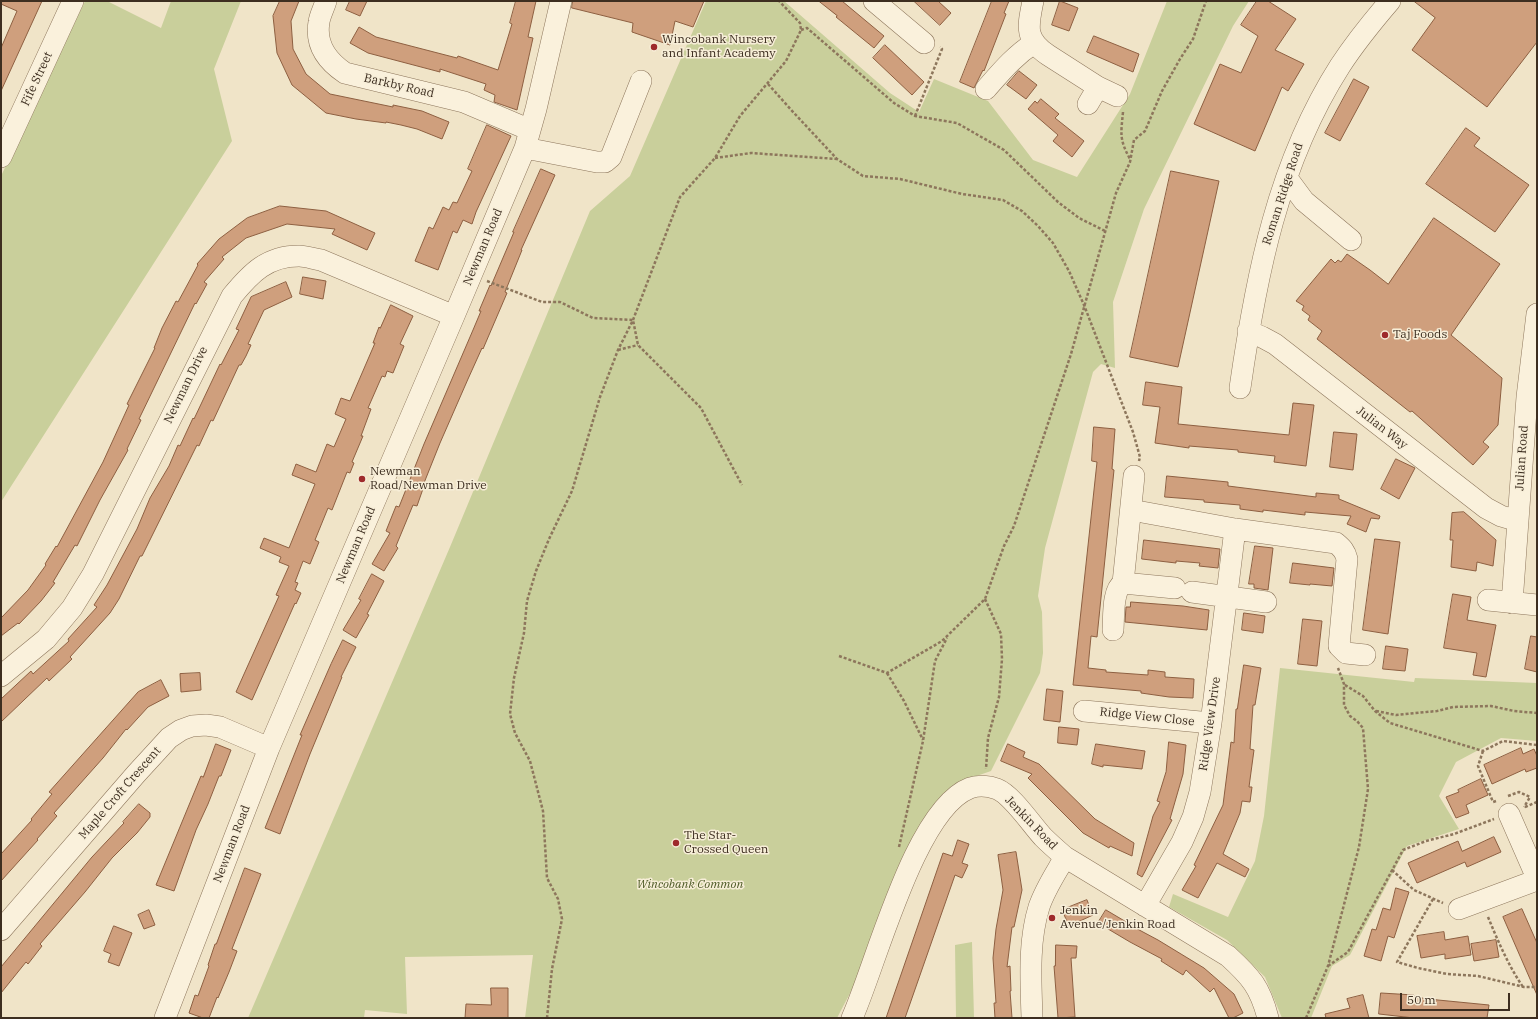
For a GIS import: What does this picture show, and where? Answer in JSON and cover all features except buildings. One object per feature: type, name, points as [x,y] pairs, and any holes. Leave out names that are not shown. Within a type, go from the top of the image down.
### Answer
[{"type":"street","name":"Fife Street","points":[[1,157],[73,1]]},
{"type":"street","name":"Barkby Road","points":[[326,1],[319,22],[319,39],[324,53],[334,66],[345,73],[464,102],[528,139],[596,162],[605,162],[611,158],[641,81]]},
{"type":"street","name":"Newman Road","points":[[165,1018],[268,748],[454,316],[528,139],[561,1]]},
{"type":"street","points":[[874,1],[924,44]]},
{"type":"street","points":[[1033,1],[1029,24],[1029,34],[1034,43],[1093,95],[1117,96]]},
{"type":"street","name":"Roman Ridge Road","points":[[1240,388],[1248,331],[1262,261],[1286,178],[1299,144],[1317,107],[1340,67],[1360,37],[1390,1]]},
{"type":"street","points":[[986,89],[1019,52],[1034,43]]},
{"type":"street","points":[[1286,178],[1304,202],[1351,240]]},
{"type":"street","name":"Newman Drive","points":[[1,676],[46,639],[72,608],[93,574],[216,324],[232,296],[246,278],[263,265],[280,258],[300,256],[321,260],[454,316]]},
{"type":"street","name":"Julian Road","points":[[1512,602],[1527,397],[1537,314]]},
{"type":"street","name":"Julian Way","points":[[1248,331],[1262,336],[1275,344],[1486,508],[1501,516],[1518,521]]},
{"type":"street","points":[[1113,630],[1116,592],[1123,584],[1134,476]]},
{"type":"street","points":[[1131,510],[1235,529],[1336,543],[1342,547],[1346,553],[1347,559],[1338,646],[1346,653],[1365,655]]},
{"type":"street","name":"Ridge View Drive","points":[[1145,906],[1182,842],[1193,817],[1200,792],[1211,723],[1235,529]]},
{"type":"street","points":[[1123,584],[1184,590],[1266,602]]},
{"type":"street","points":[[1488,600],[1537,605]]},
{"type":"street","name":"Ridge View Close","points":[[1084,710],[1211,723]]},
{"type":"street","name":"Maple Croft Crescent","points":[[1,930],[169,738],[181,730],[192,726],[206,725],[220,727],[268,748]]},
{"type":"street","points":[[852,1018],[891,912],[931,828],[945,807],[958,794],[971,788],[983,786]]},
{"type":"street","name":"Jenkin Road","points":[[983,786],[998,790],[1011,800],[1044,838],[1065,857],[1228,956],[1244,970],[1254,983],[1263,999],[1268,1018]]},
{"type":"street","points":[[1459,909],[1537,879],[1505,804]]},
{"type":"street","points":[[1032,1018],[1032,956],[1039,906],[1065,857]]},
{"type":"path","points":[[547,1018],[552,968],[562,919],[558,899],[547,878],[542,811],[530,761],[515,733],[510,714],[514,678],[524,633],[527,601],[536,571],[549,539],[572,491],[600,397],[618,350],[633,320],[680,197],[715,158],[740,116],[786,61],[801,30],[800,23],[779,1]]},
{"type":"path","points":[[887,673],[942,641],[985,599],[1004,546],[1014,526],[1072,354],[1084,305],[1116,193],[1130,160],[1134,140],[1145,131],[1162,91],[1193,39],[1206,1]]},
{"type":"path","points":[[801,30],[807,28],[894,102],[915,116],[957,123],[1004,150],[1058,202],[1079,218],[1106,231]]},
{"type":"path","points":[[915,116],[942,49],[932,40],[924,44]]},
{"type":"path","points":[[768,84],[794,114],[838,159],[863,176],[900,179],[962,194],[1003,200],[1022,211],[1038,226],[1053,243],[1070,271],[1133,432],[1140,457],[1134,476]]},
{"type":"path","points":[[1117,96],[1124,113],[1121,130],[1123,146],[1130,160]]},
{"type":"path","points":[[715,158],[751,153],[838,159]]},
{"type":"path","points":[[471,275],[542,302],[560,302],[593,318],[633,320]]},
{"type":"path","points":[[633,320],[638,346],[701,408],[742,485]]},
{"type":"path","points":[[618,350],[638,346]]},
{"type":"path","points":[[983,786],[988,738],[999,697],[1002,659],[1001,634],[985,599]]},
{"type":"path","points":[[908,874],[898,862],[897,854],[923,741],[935,661],[948,636]]},
{"type":"path","points":[[838,656],[887,673],[904,701],[923,741]]},
{"type":"path","points":[[1306,1018],[1328,966],[1359,847],[1368,790],[1363,728],[1350,716],[1344,705],[1344,684],[1363,696],[1375,711],[1390,723],[1483,751],[1503,741],[1537,745]]},
{"type":"path","points":[[1375,711],[1396,715],[1437,711],[1452,707],[1491,706],[1514,711],[1537,713]]},
{"type":"path","points":[[1483,751],[1478,766],[1493,802],[1505,804]]},
{"type":"path","points":[[1328,966],[1348,952],[1403,850],[1426,841],[1454,834],[1505,804],[1519,792],[1530,797],[1524,807],[1537,802]]},
{"type":"path","points":[[1392,870],[1414,890],[1459,909]]},
{"type":"path","points":[[1433,899],[1397,962],[1447,974],[1478,976],[1524,987],[1537,987]]},
{"type":"path","points":[[1482,901],[1511,969],[1524,987]]},
{"type":"green space","points":[[85,1],[107,1],[161,28],[171,1],[241,1],[214,69],[232,141],[1,502],[1,176]]},
{"type":"green space","name":"Wincobank Common","points":[[706,1],[784,1],[890,93],[919,112],[934,79],[988,101],[1033,160],[1077,177],[1130,94],[1167,1],[1249,1],[1233,26],[1144,209],[1113,302],[1115,368],[1101,364],[1093,372],[1045,548],[1038,596],[1042,612],[1043,653],[1040,673],[991,771],[959,782],[944,795],[858,978],[837,1018],[525,1018],[533,955],[405,957],[407,1014],[365,1010],[364,1018],[248,1018],[450,547],[590,211],[630,176]]},
{"type":"green space","points":[[1280,668],[1414,682],[1415,678],[1537,683],[1537,741],[1501,738],[1456,762],[1439,796],[1459,829],[1407,846],[1350,955],[1332,966],[1311,1018],[1282,1018],[1265,977],[1227,940],[1169,907],[1173,894],[1228,917],[1255,861],[1264,816]]},
{"type":"green space","points":[[972,942],[974,1018],[956,1018],[955,945]]},
{"type":"place","name":"Wincobank Nursery and Infant Academy","points":[[654,47]]},
{"type":"place","name":"Taj Foods","points":[[1385,335]]},
{"type":"place","name":"Newman Road/Newman Drive","points":[[362,479]]},
{"type":"place","name":"The Star- Crossed Queen","points":[[676,843]]},
{"type":"place","name":"Jenkin Avenue/Jenkin Road","points":[[1052,918]]}]
